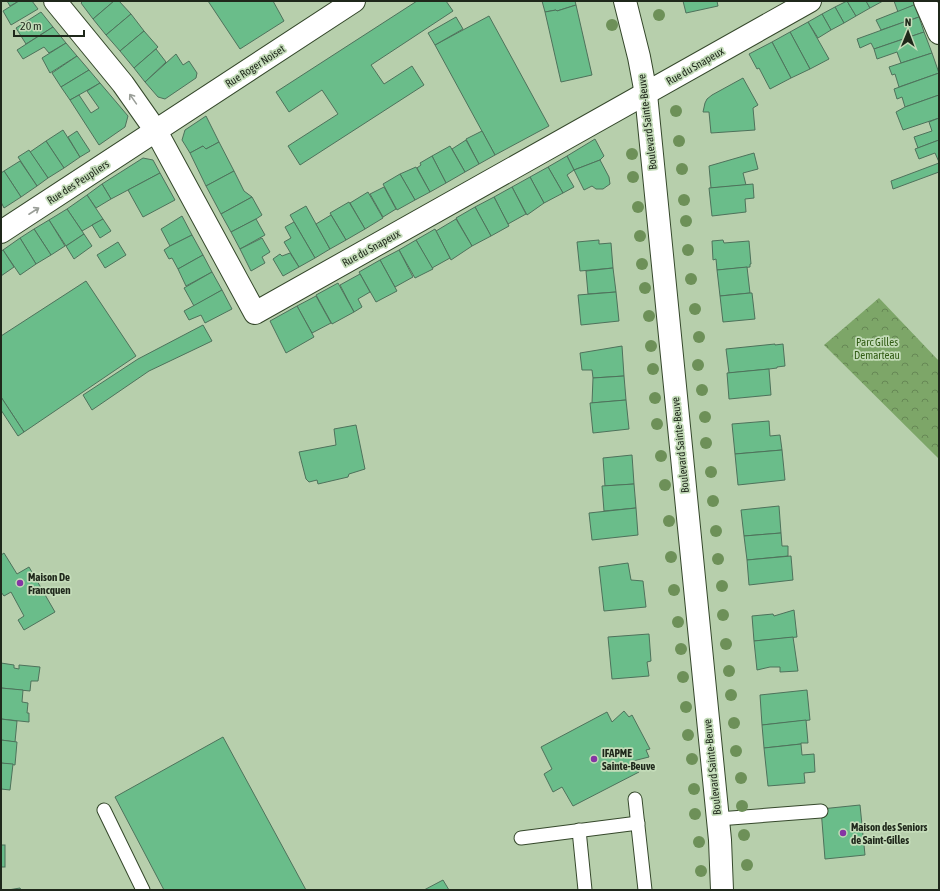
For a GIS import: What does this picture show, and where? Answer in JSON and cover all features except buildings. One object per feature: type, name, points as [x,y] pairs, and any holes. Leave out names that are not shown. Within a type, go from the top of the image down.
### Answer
[{"type":"street","name":"Rue du Snapeux","points":[[56,1],[123,84],[156,131],[255,313],[810,1]]},
{"type":"street","name":"Rue Roger Noiset","points":[[156,131],[354,1]]},
{"type":"street","name":"Boulevard Sainte-Beuve","points":[[625,1],[646,94],[718,819],[722,890]]},
{"type":"street","points":[[926,1],[939,33]]},
{"type":"street","name":"Rue des Peupliers","points":[[1,232],[156,131]]},
{"type":"lane","points":[[635,799],[645,890]]},
{"type":"lane","points":[[104,810],[143,890]]},
{"type":"lane","points":[[718,819],[821,811]]},
{"type":"lane","points":[[521,838],[638,822]]},
{"type":"lane","points":[[579,830],[585,890]]},
{"type":"green space","name":"Parc Gilles Demarteau","points":[[879,298],[939,361],[939,459],[824,345]]},
{"type":"place","name":"Maison De Francquen","points":[[20,583]]},
{"type":"place","name":"IFAPME Sainte-Beuve","points":[[594,759]]},
{"type":"place","name":"Maison des Seniors de Saint-Gilles","points":[[843,833]]}]
